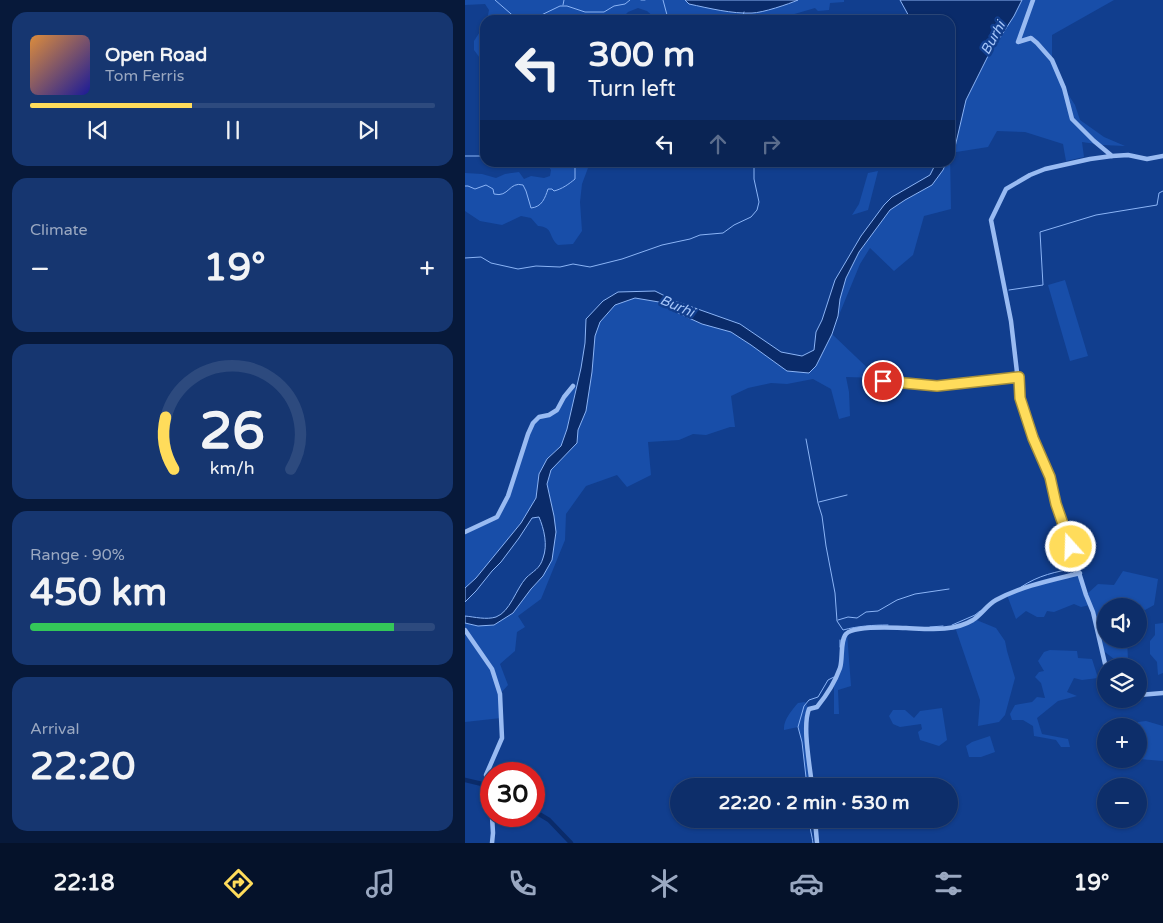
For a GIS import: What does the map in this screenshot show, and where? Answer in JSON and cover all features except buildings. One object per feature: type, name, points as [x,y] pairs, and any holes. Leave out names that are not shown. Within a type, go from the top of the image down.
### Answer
[{"type":"street","points":[[1033,0],[1018,42],[1031,38],[1052,60],[1064,88],[1072,119],[1112,156]]},
{"type":"street","points":[[1104,658],[1095,621],[1056,504],[1050,477],[1033,438],[1020,398],[1011,321],[991,220],[1006,189],[1030,175],[1045,169],[1112,156],[1128,155],[1147,159],[1163,156]]},
{"type":"street","points":[[883,381],[937,386],[1019,377]]},
{"type":"street","points":[[465,532],[497,517],[508,496],[533,423],[539,418],[557,410],[564,396],[573,386]]},
{"type":"street","points":[[811,778],[806,727],[807,715],[809,708],[817,707],[823,700],[834,681],[841,666],[844,638],[847,633],[854,629],[866,628],[937,629],[955,627],[974,619],[994,601],[1007,595],[1080,574]]},
{"type":"street","points":[[465,630],[492,669],[500,694],[501,738],[492,762]]},
{"type":"street","points":[[1147,695],[1163,694]]},
{"type":"street","points":[[492,843],[493,827]]},
{"type":"street","points":[[816,828],[817,843]]},
{"type":"shaded area","points":[[465,0],[685,0],[689,4],[791,3],[798,0],[844,0],[844,2],[830,3],[829,10],[818,11],[815,8],[791,15],[651,15],[638,8],[625,15],[488,15],[489,10],[485,4],[465,5]]},
{"type":"shaded area","points":[[1022,0],[1114,0],[1052,35],[1052,60],[1064,88],[1075,105],[1080,120],[1104,137],[1125,146],[1082,142],[1084,157],[1066,161],[1063,144],[1025,132],[997,131],[988,147],[955,152],[966,100],[988,56]]},
{"type":"shaded area","points":[[480,32],[480,58],[474,50],[474,41]]},
{"type":"shaded area","points":[[549,167],[590,167],[582,184],[580,202],[582,231],[573,244],[558,245],[549,230],[538,226],[531,218],[521,216],[502,225],[480,221],[465,211],[465,173],[482,174],[496,178],[505,174],[519,172],[524,179],[531,176],[544,178],[550,176],[551,170]]},
{"type":"shaded area","points":[[944,167],[950,167],[951,209],[924,216],[913,255],[894,271],[870,248],[860,264],[839,315],[840,299],[846,278],[859,252],[890,210],[932,185]]},
{"type":"shaded area","points":[[878,171],[868,210],[852,215],[859,204],[868,173]]},
{"type":"shaded area","points":[[1065,280],[1088,356],[1070,361],[1048,285]]},
{"type":"shaded area","points":[[635,298],[659,302],[702,324],[731,332],[788,371],[824,349],[832,334],[878,378],[846,377],[850,416],[839,419],[831,389],[813,379],[787,384],[771,383],[748,388],[731,396],[735,427],[706,435],[693,434],[679,440],[648,442],[651,475],[627,487],[617,475],[586,486],[566,514],[565,540],[541,599],[518,616],[525,627],[517,632],[515,651],[500,664],[508,685],[500,694],[501,718],[465,722],[465,623],[478,626],[513,613],[543,576],[556,532],[547,484],[551,470],[577,443],[578,430],[586,411],[595,336],[600,322],[615,305]]},
{"type":"shaded area","points":[[573,386],[576,388],[567,429],[561,446],[547,459],[539,474],[536,498],[521,523],[476,578],[465,588],[465,532],[497,517],[528,434],[539,417],[557,410]]},
{"type":"shaded area","points":[[1123,571],[1158,579],[1154,605],[1147,609],[1147,598],[1097,598],[1097,633],[1090,605],[1081,607],[1074,604],[1054,612],[1047,611],[1044,617],[1037,617],[1026,611],[1016,619],[1007,595],[1080,573],[1086,595],[1098,584],[1114,585]]},
{"type":"shaded area","points":[[974,619],[996,628],[1005,641],[1015,678],[1005,715],[999,722],[978,726],[980,700],[955,627]]},
{"type":"shaded area","points":[[1163,623],[1163,673],[1158,675],[1157,662],[1150,654],[1150,641],[1155,635],[1155,624]]},
{"type":"shaded area","points":[[847,633],[851,686],[838,690],[839,714],[834,714],[834,681],[841,666],[844,638]]},
{"type":"shaded area","points":[[1127,648],[1128,658],[1113,658],[1101,649]]},
{"type":"shaded area","points":[[1050,650],[1077,651],[1078,658],[1092,659],[1097,675],[1097,678],[1082,680],[1074,678],[1067,692],[1077,696],[1058,701],[1037,718],[1042,734],[1068,739],[1070,747],[1061,747],[1056,740],[1034,736],[1033,726],[1023,720],[1012,720],[1010,714],[1015,705],[1032,702],[1037,697],[1045,698],[1041,683],[1035,677],[1039,672],[1044,671],[1038,661],[1044,652]]},
{"type":"shaded area","points":[[805,702],[809,709],[807,715],[811,778],[806,778],[802,742],[798,727],[784,730],[786,719],[798,703]]},
{"type":"shaded area","points":[[942,708],[947,740],[939,746],[920,740],[918,732],[922,729],[921,724],[900,727],[893,724],[889,716],[893,710],[905,710],[914,718],[920,711]]},
{"type":"shaded area","points":[[1147,721],[1163,726],[1163,761],[1147,760]]},
{"type":"shaded area","points":[[990,736],[995,752],[981,757],[969,757],[966,746]]},
{"type":"water","points":[[685,0],[798,0],[762,12],[736,13],[689,4]]},
{"type":"water","name":"Burhi","points":[[900,0],[1022,0],[988,56],[966,100],[955,147],[955,15],[908,15]]},
{"type":"water","name":"Burhi","points":[[934,167],[944,167],[932,185],[890,210],[859,252],[846,278],[832,334],[816,366],[809,373],[787,371],[731,332],[702,324],[659,302],[635,298],[615,305],[600,322],[595,336],[586,411],[578,430],[577,443],[551,470],[547,484],[556,532],[552,560],[543,576],[513,613],[494,625],[478,626],[465,623],[465,616],[488,618],[501,614],[509,605],[522,583],[542,562],[545,542],[544,532],[539,517],[532,518],[501,562],[465,602],[465,588],[476,578],[521,523],[536,498],[539,474],[547,459],[561,446],[567,429],[581,368],[586,319],[603,301],[618,292],[655,291],[675,301],[740,324],[781,352],[802,356],[814,350],[816,332],[822,320],[835,280],[861,236],[892,197],[930,175]]},
{"type":"waterway","points":[[495,0],[512,15]]},
{"type":"waterway","points":[[563,5],[564,0]]},
{"type":"waterway","points":[[541,15],[560,6],[567,6],[585,12],[604,12],[614,6],[625,4],[630,0]]},
{"type":"waterway","points":[[663,0],[667,15]]},
{"type":"waterway","points":[[465,156],[480,156]]},
{"type":"waterway","points":[[465,186],[475,189],[486,185],[493,189],[494,194],[499,195],[515,185],[523,185],[531,208],[543,202],[548,189],[557,190],[575,179],[575,167]]},
{"type":"waterway","points":[[465,258],[481,257],[491,263],[518,269],[536,266],[560,267],[573,264],[590,267],[700,235],[723,233],[751,217],[757,210],[759,202],[754,179],[754,167]]},
{"type":"waterway","points":[[1009,290],[1043,285],[1040,232],[1096,215],[1157,205],[1159,193],[1163,191]]},
{"type":"waterway","points":[[806,439],[822,516],[835,593],[837,621],[843,630],[865,626],[888,625]]},
{"type":"waterway","points":[[819,502],[847,495]]},
{"type":"waterway","points":[[1021,587],[1041,577],[1076,568]]},
{"type":"waterway","points":[[838,620],[848,617],[857,618],[866,612],[878,611],[897,600],[915,594],[949,589]]},
{"type":"waterway","points":[[952,625],[980,611]]},
{"type":"waterway","points":[[930,627],[943,626]]},
{"type":"waterway","points":[[840,640],[840,647]]},
{"type":"waterway","points":[[806,778],[802,742],[798,727],[804,706],[809,700],[818,697],[828,680],[834,677]]},
{"type":"waterway","points":[[465,780],[480,784]]},
{"type":"waterway","points":[[545,818],[571,843]]},
{"type":"waterway","points":[[810,828],[813,843]]},
{"type":"route","points":[[883,381],[937,386],[1019,377],[1020,398],[1033,438],[1050,477],[1056,504],[1071,547]]}]
